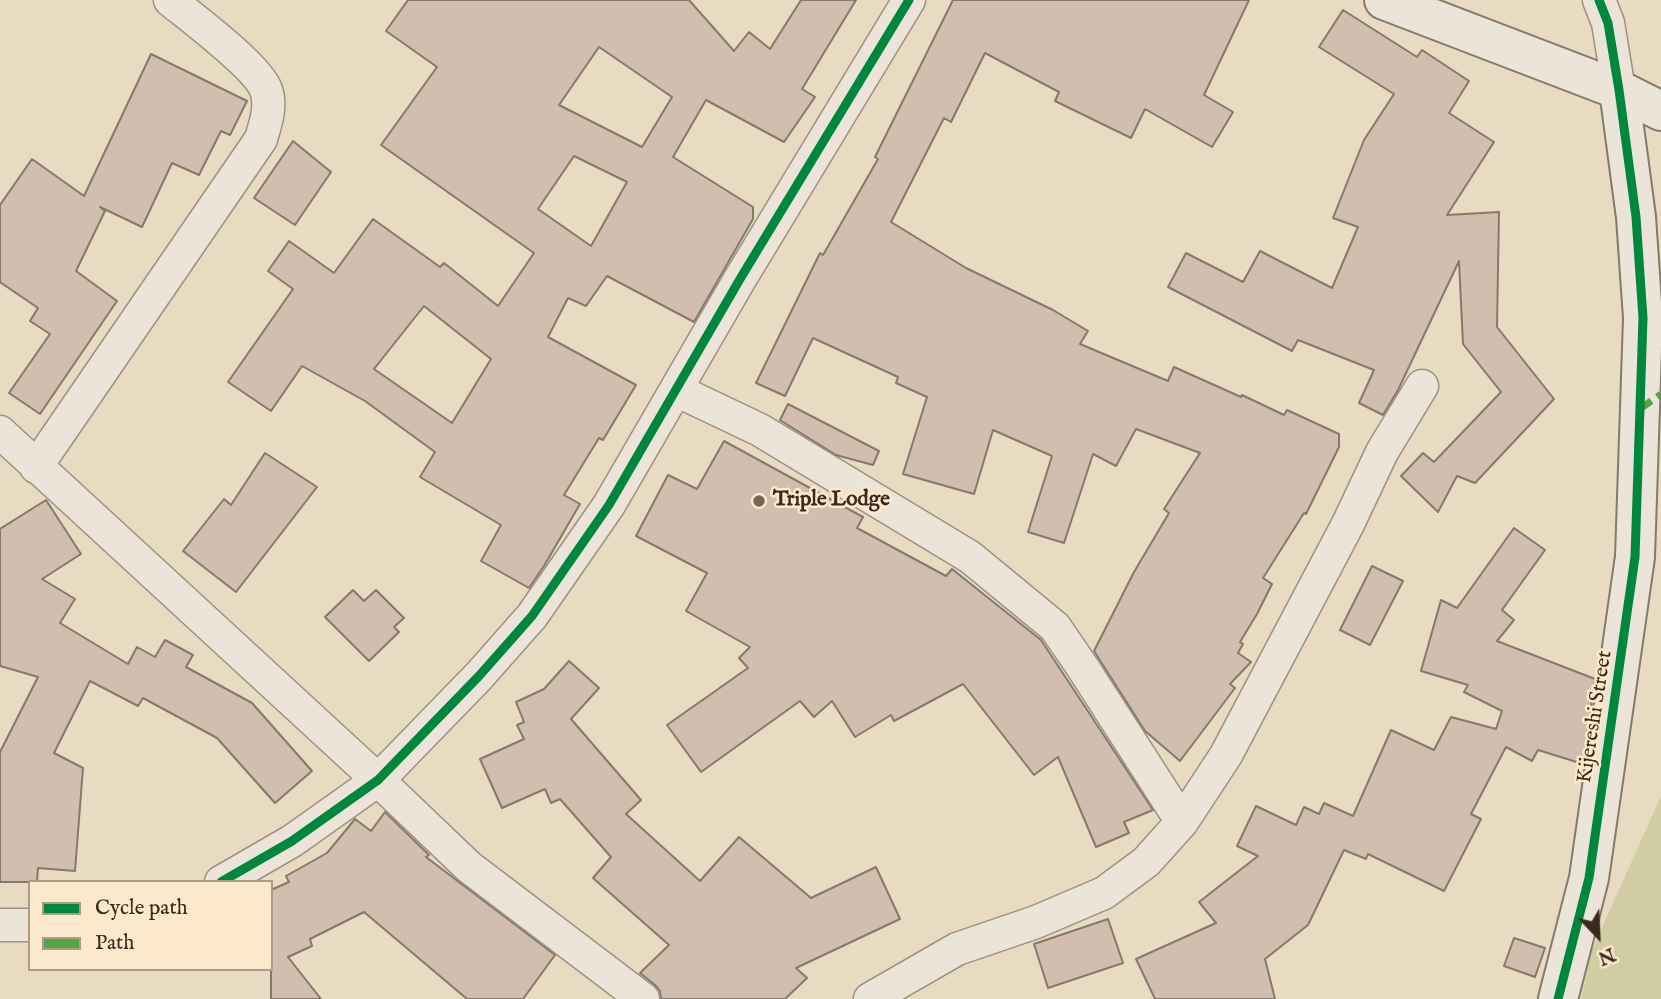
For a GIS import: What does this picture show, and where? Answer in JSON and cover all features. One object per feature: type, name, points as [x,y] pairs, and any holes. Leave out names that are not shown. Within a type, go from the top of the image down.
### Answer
[{"type":"street","points":[[36,467],[261,139],[267,118],[267,91],[254,72],[170,0]]},
{"type":"street","points":[[224,880],[292,841],[378,780],[479,676],[532,616],[609,505],[740,279],[909,0]]},
{"type":"street","points":[[1384,0],[1619,90],[1661,111]]},
{"type":"street","points":[[1599,0],[1608,23],[1619,90]]},
{"type":"street","name":"Kijereshi Street","points":[[1558,999],[1589,878],[1635,557],[1643,318],[1636,218],[1619,90]]},
{"type":"street","points":[[870,999],[957,949],[1036,922],[1104,893],[1146,862],[1182,822],[1226,755],[1348,524],[1382,452],[1422,386]]},
{"type":"street","points":[[676,390],[760,430],[970,557],[1055,627],[1182,822]]},
{"type":"street","points":[[0,432],[469,867],[643,999]]},
{"type":"street","points":[[0,925],[28,925]]},
{"type":"shaded area","points":[[1661,796],[1661,999],[1581,999],[1592,950]]},
{"type":"building","points":[[408,0],[689,0],[734,51],[749,32],[770,49],[801,0],[856,0],[802,89],[815,97],[784,142],[706,100],[673,157],[753,207],[753,219],[694,322],[607,276],[586,306],[568,298],[548,337],[636,385],[603,440],[599,438],[564,495],[580,504],[529,588],[481,561],[501,525],[420,477],[435,452],[365,401],[302,366],[271,411],[228,382],[293,289],[268,271],[289,241],[334,273],[373,219],[440,267],[444,263],[498,306],[534,253],[381,145],[437,67],[386,31]],"holes":[[[599,47],[672,97],[642,147],[559,105]],[[574,156],[627,182],[591,246],[538,209]],[[424,306],[491,359],[452,423],[374,369]]]},
{"type":"building","points":[[953,0],[1249,0],[1204,95],[1233,112],[1212,147],[1145,109],[1131,138],[1055,101],[1059,92],[985,53],[951,122],[944,118],[891,222],[966,268],[1053,310],[1088,331],[1080,344],[1168,381],[1174,367],[1284,415],[1287,410],[1339,434],[1339,447],[1306,514],[1304,513],[1263,578],[1272,584],[1240,642],[1243,644],[1238,653],[1251,662],[1230,684],[1235,688],[1180,761],[1145,731],[1094,651],[1134,572],[1169,513],[1164,509],[1200,453],[1136,429],[1116,466],[1093,454],[1064,543],[1028,532],[1052,456],[993,430],[974,494],[903,474],[927,397],[896,383],[898,377],[813,338],[785,396],[756,383],[820,253],[823,255],[878,159],[875,157]]},
{"type":"building","points":[[1343,10],[1417,57],[1422,50],[1469,81],[1449,113],[1494,142],[1447,215],[1499,212],[1497,327],[1554,399],[1475,483],[1457,476],[1438,512],[1401,476],[1423,453],[1434,462],[1501,392],[1463,344],[1459,261],[1398,390],[1383,415],[1359,403],[1374,370],[1298,340],[1292,351],[1168,287],[1186,253],[1243,282],[1260,251],[1332,288],[1358,227],[1333,218],[1364,140],[1394,94],[1319,47]]},
{"type":"building","points":[[151,54],[247,101],[230,135],[221,131],[199,175],[172,163],[142,227],[100,207],[105,211],[76,271],[117,301],[40,414],[9,393],[50,334],[30,321],[38,308],[0,282],[0,205],[32,159],[84,196]]},
{"type":"building","points":[[293,141],[331,172],[295,225],[254,198]]},
{"type":"building","points":[[788,404],[879,451],[873,465],[836,455],[780,420]]},
{"type":"building","points":[[724,441],[863,517],[857,528],[946,576],[952,569],[1041,640],[1153,810],[1124,822],[1129,833],[1096,847],[1058,757],[1034,775],[963,684],[894,721],[891,715],[855,737],[832,701],[814,717],[800,701],[701,772],[667,725],[748,668],[739,658],[750,647],[686,611],[707,573],[636,536],[668,475],[697,489]]},
{"type":"building","points":[[265,453],[317,487],[236,592],[183,551],[224,499],[231,505]]},
{"type":"building","points":[[46,500],[81,554],[42,579],[75,599],[60,623],[128,664],[137,647],[155,657],[165,640],[193,655],[186,667],[252,703],[312,771],[275,803],[217,738],[143,698],[138,706],[90,681],[54,753],[83,768],[75,871],[38,868],[37,880],[0,882],[0,752],[38,677],[0,666],[0,529]]},
{"type":"building","points":[[1514,528],[1545,550],[1502,610],[1514,620],[1497,641],[1595,679],[1583,764],[1538,750],[1532,761],[1506,747],[1471,814],[1481,819],[1444,891],[1368,854],[1366,859],[1344,850],[1308,925],[1265,959],[1275,999],[1155,999],[1136,959],[1216,923],[1199,902],[1258,856],[1237,846],[1256,806],[1296,825],[1304,807],[1319,814],[1324,803],[1353,816],[1391,730],[1434,750],[1451,717],[1496,729],[1502,711],[1464,692],[1468,685],[1421,671],[1441,600],[1457,608]]},
{"type":"building","points":[[1372,566],[1403,581],[1370,645],[1340,630]]},
{"type":"building","points":[[353,590],[364,601],[376,590],[404,618],[394,627],[399,632],[369,661],[325,617]]},
{"type":"building","points":[[569,661],[599,688],[571,719],[641,800],[626,814],[700,881],[739,837],[811,898],[876,867],[900,919],[796,968],[807,978],[785,999],[661,999],[660,991],[640,973],[669,945],[593,878],[611,857],[560,799],[551,803],[545,789],[502,808],[480,759],[524,739],[517,725],[524,722],[516,702],[544,689]]},
{"type":"building","points":[[385,812],[429,855],[426,857],[555,955],[523,999],[467,999],[364,912],[310,939],[312,946],[288,957],[321,999],[271,999],[273,889],[289,882],[286,876],[327,853],[355,819],[371,831]]},
{"type":"building","points":[[1108,919],[1123,963],[1048,988],[1034,944]]},
{"type":"building","points":[[1514,938],[1545,948],[1535,977],[1504,966]]},
{"type":"marked path","points":[[1640,409],[1661,394]]},
{"type":"cycle path","points":[[224,880],[292,841],[378,780],[479,676],[532,616],[609,505],[740,279],[909,0]]},
{"type":"cycle path","points":[[1558,999],[1589,878],[1635,557],[1643,318],[1636,217],[1619,90],[1608,23],[1599,0]]},
{"type":"place","name":"Triple Lodge","points":[[759,501]]}]
